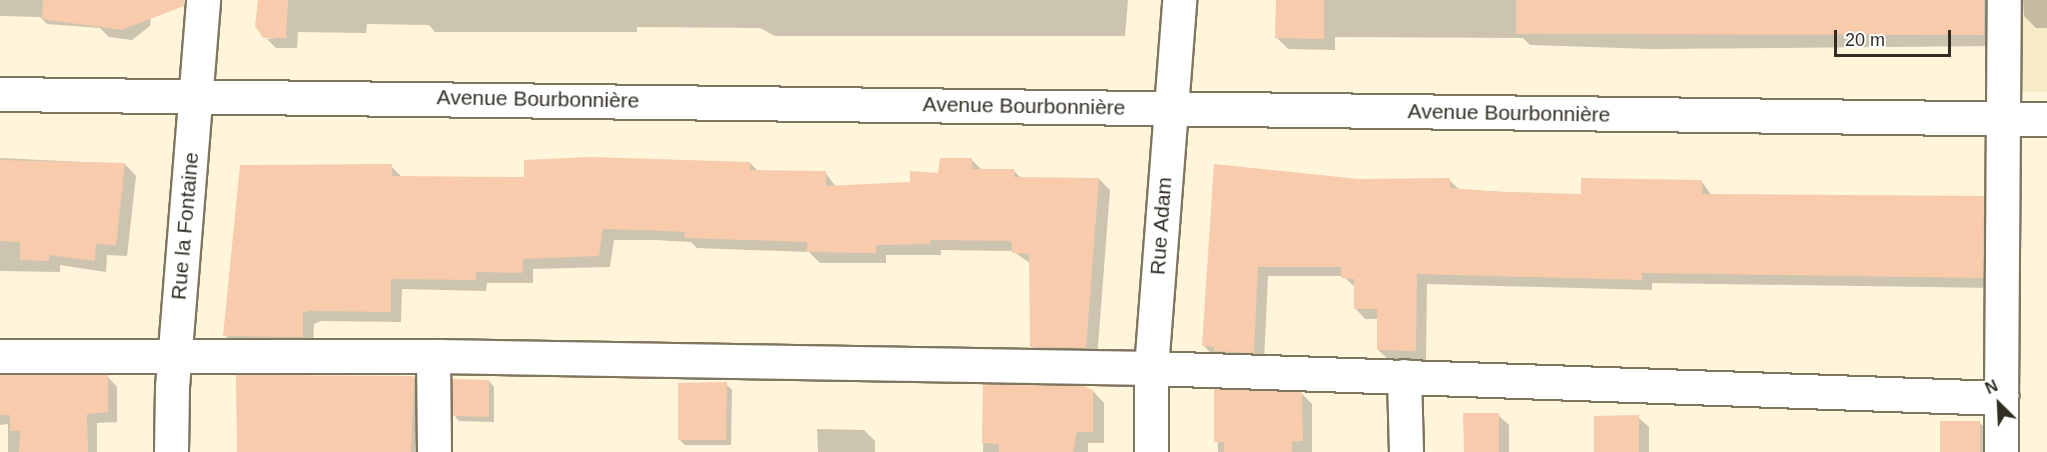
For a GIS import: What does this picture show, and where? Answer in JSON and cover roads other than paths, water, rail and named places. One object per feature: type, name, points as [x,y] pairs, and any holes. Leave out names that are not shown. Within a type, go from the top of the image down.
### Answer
[{"type":"street","name":"Rue la Fontaine","points":[[171,452],[174,358],[203,0]]},
{"type":"street","name":"Rue Adam","points":[[1151,452],[1151,368],[1179,0]]},
{"type":"street","points":[[2001,452],[2004,0]]},
{"type":"street","name":"Avenue Bourbonnière","points":[[0,94],[2047,119]]},
{"type":"street","points":[[0,356],[174,358],[433,356],[1151,368],[2001,398]]},
{"type":"street","points":[[433,356],[434,452]]},
{"type":"street","points":[[1404,376],[1406,452]]}]
